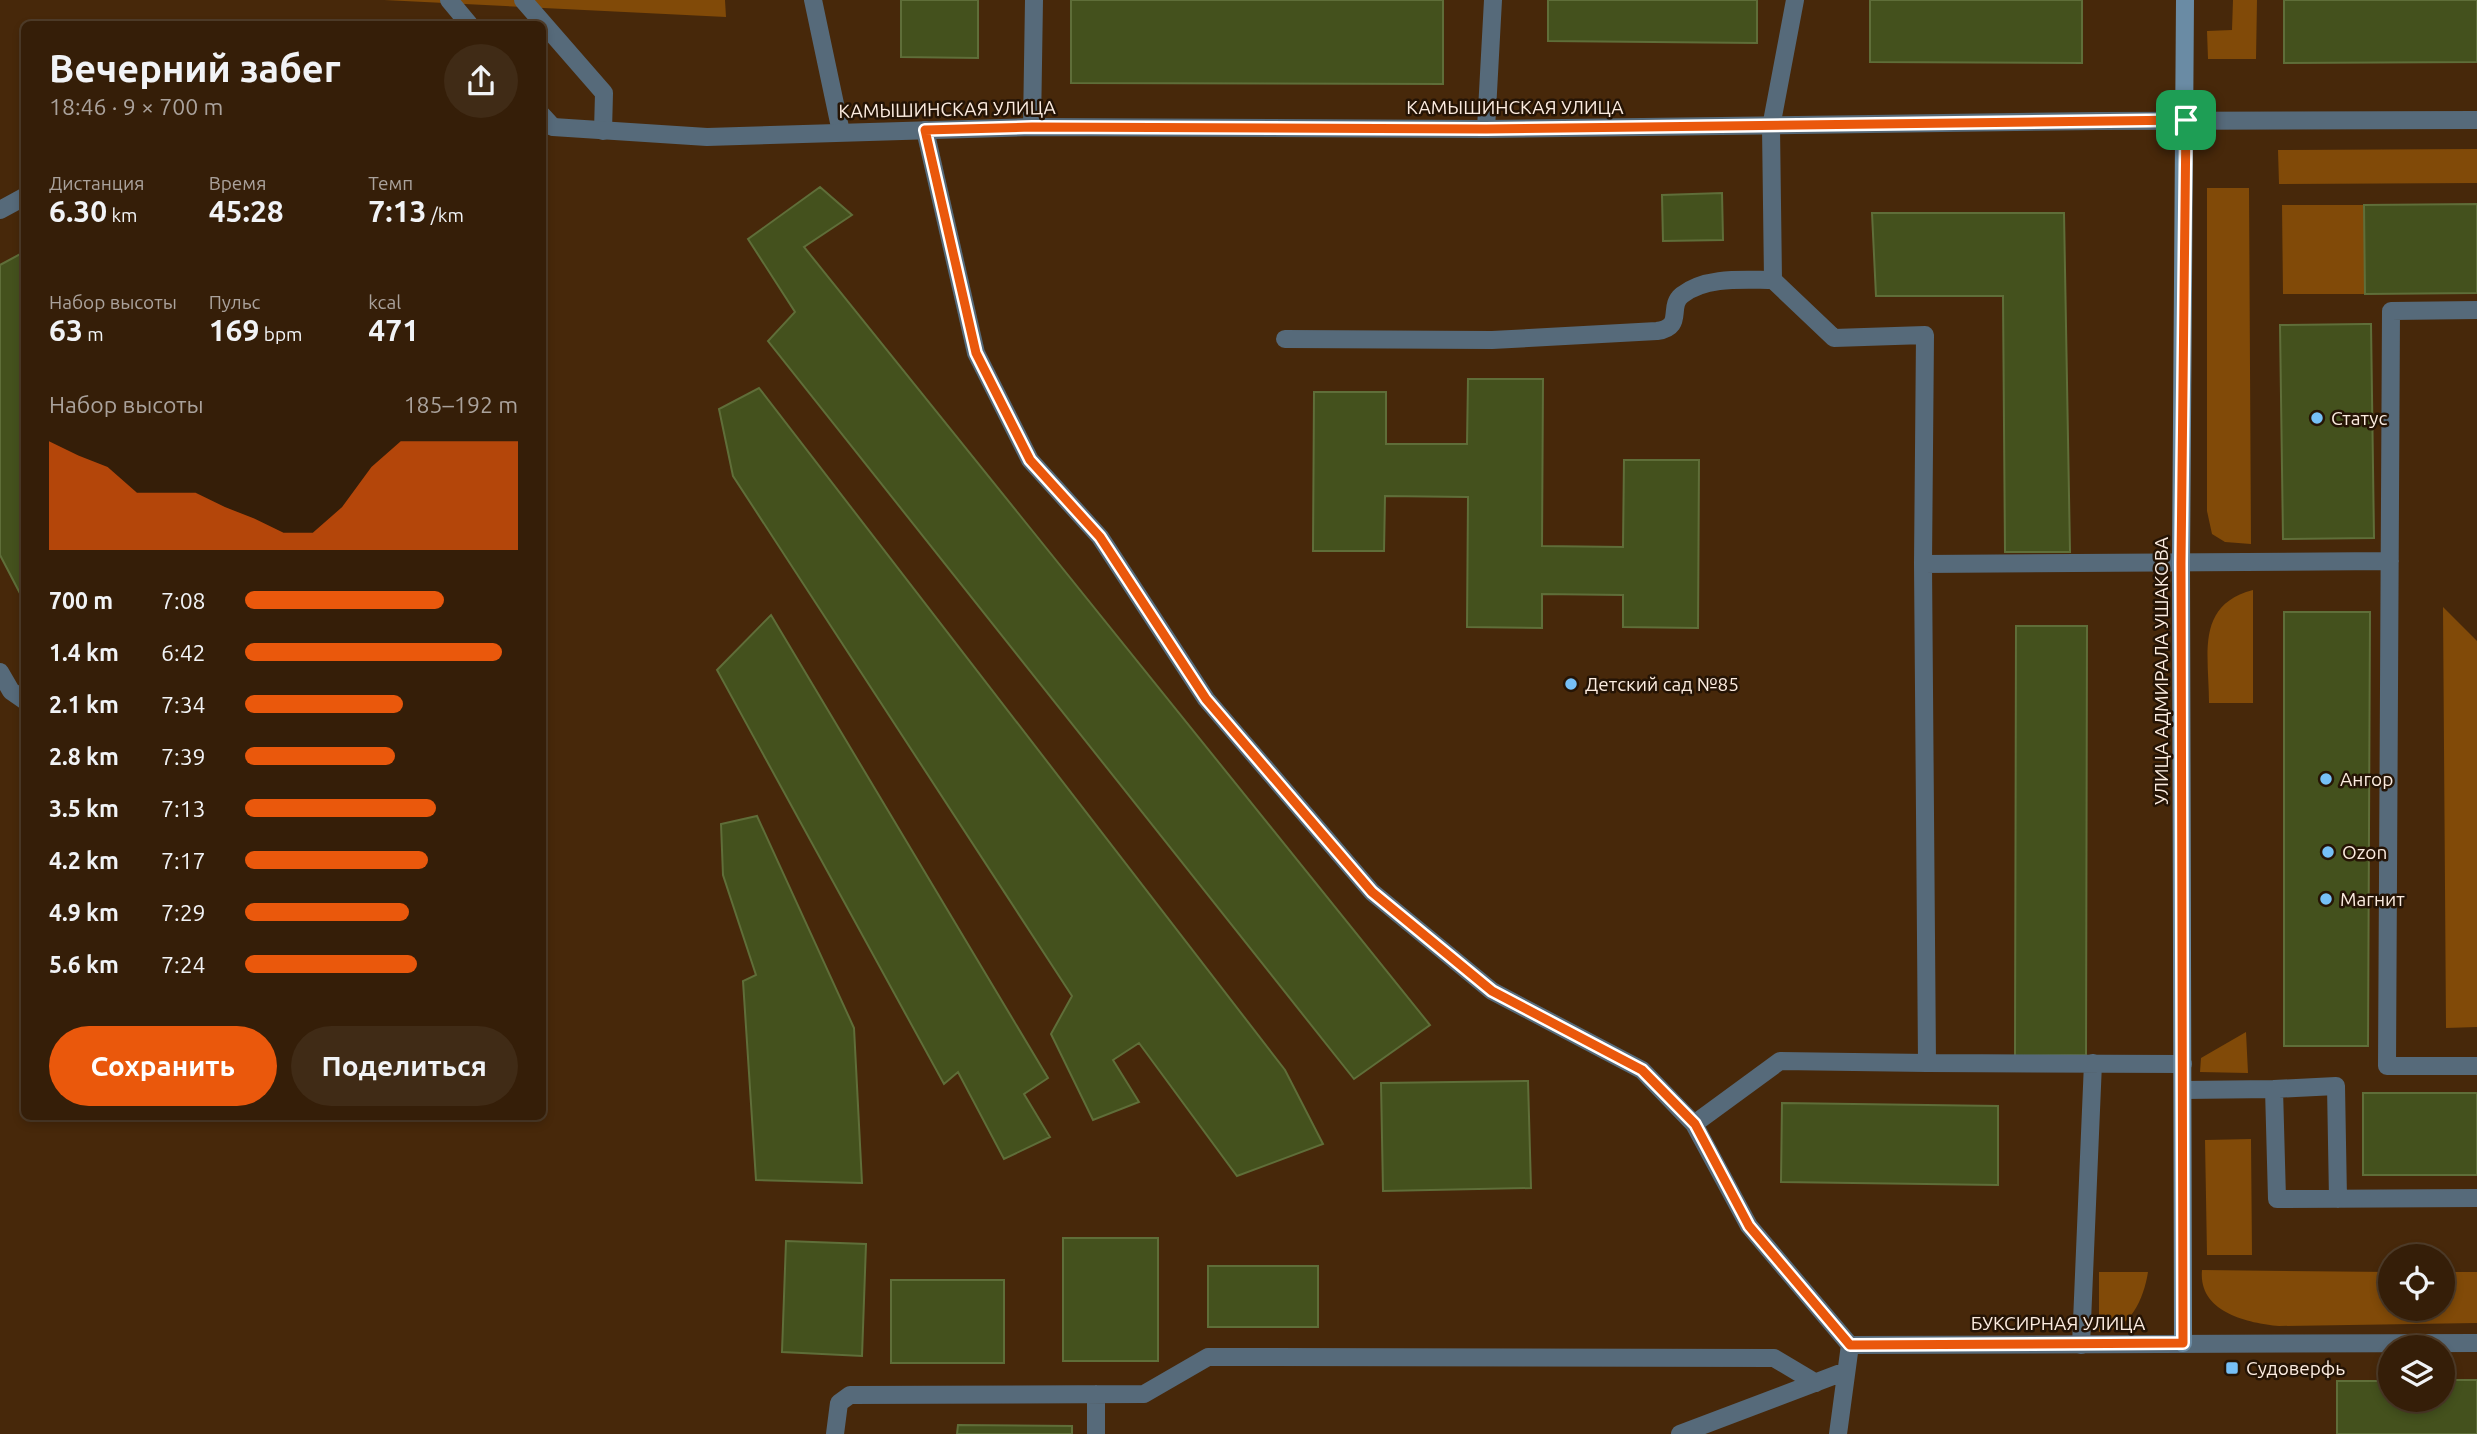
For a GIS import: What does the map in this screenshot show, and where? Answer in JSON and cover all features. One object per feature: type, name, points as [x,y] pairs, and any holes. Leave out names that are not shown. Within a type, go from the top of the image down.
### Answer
[{"type":"street","points":[[449,0],[466,21]]},
{"type":"street","points":[[523,0],[541,21]]},
{"type":"street","points":[[814,0],[841,132]]},
{"type":"street","points":[[1032,127],[1034,0]]},
{"type":"street","points":[[1486,129],[1493,0]]},
{"type":"street","points":[[1773,280],[1771,127],[1795,0]]},
{"type":"street","name":"УЛИЦА АДМИРАЛА УШАКОВА","points":[[2183,1343],[2181,563],[2185,0]]},
{"type":"street","points":[[546,26],[604,93],[603,131]]},
{"type":"street","name":"КАМЫШИНСКАЯ УЛИЦА","points":[[546,124],[603,131],[707,137],[1032,127],[1486,129],[2186,120],[2477,120]]},
{"type":"street","points":[[925,130],[976,353],[1030,460],[1100,537],[1206,699],[1372,892],[1492,991],[1642,1070],[1695,1124],[1749,1226],[1850,1345],[1838,1434]]},
{"type":"street","points":[[0,210],[21,199]]},
{"type":"street","points":[[1285,339],[1492,340],[1667,330],[1674,323],[1677,302],[1690,291],[1727,279],[1773,280],[1834,338],[1925,335],[1923,564],[1927,1063]]},
{"type":"street","points":[[2477,310],[2391,311],[2387,1066],[2477,1066]]},
{"type":"street","points":[[1923,564],[2390,561]]},
{"type":"street","points":[[0,671],[10,691],[21,698]]},
{"type":"street","points":[[1695,1124],[1780,1061],[2183,1064]]},
{"type":"street","points":[[2081,1345],[2093,1063]]},
{"type":"street","points":[[2183,1090],[2336,1086],[2338,1199]]},
{"type":"street","points":[[2274,1089],[2277,1199],[2477,1198]]},
{"type":"street","name":"БУКСИРНАЯ УЛИЦА","points":[[1850,1345],[2477,1343]]},
{"type":"street","points":[[835,1434],[839,1403],[850,1395],[1144,1394],[1208,1357],[1774,1358],[1816,1383]]},
{"type":"street","points":[[1680,1434],[1846,1371]]},
{"type":"street","points":[[1096,1394],[1096,1434]]},
{"type":"shaded area","points":[[384,0],[725,0],[726,17]]},
{"type":"shaded area","points":[[2233,0],[2257,0],[2256,59],[2208,59],[2207,31],[2232,30]]},
{"type":"shaded area","points":[[2477,149],[2477,183],[2279,184],[2278,150]]},
{"type":"shaded area","points":[[2207,188],[2249,188],[2251,544],[2225,542],[2212,534],[2207,511]]},
{"type":"shaded area","points":[[2282,205],[2364,205],[2365,294],[2283,294]]},
{"type":"shaded area","points":[[2253,590],[2253,703],[2209,703],[2208,650],[2209,634],[2214,620],[2222,607],[2234,597]]},
{"type":"shaded area","points":[[2443,607],[2477,641],[2477,1027],[2446,1028]]},
{"type":"shaded area","points":[[2246,1032],[2248,1073],[2200,1072],[2201,1058]]},
{"type":"shaded area","points":[[2251,1139],[2252,1255],[2207,1255],[2205,1140]]},
{"type":"shaded area","points":[[2202,1270],[2378,1272],[2378,1321],[2455,1321],[2455,1272],[2477,1272],[2477,1323],[2279,1326],[2253,1322],[2227,1313],[2208,1296],[2203,1284]]},
{"type":"shaded area","points":[[2099,1272],[2148,1272],[2134,1312],[2119,1326],[2099,1332]]},
{"type":"building","points":[[901,0],[978,0],[978,58],[901,57]]},
{"type":"building","points":[[1071,0],[1443,0],[1443,84],[1071,83]]},
{"type":"building","points":[[1548,0],[1757,0],[1757,43],[1548,41]]},
{"type":"building","points":[[1870,0],[2082,0],[2082,63],[1870,62]]},
{"type":"building","points":[[2284,0],[2477,0],[2477,62],[2284,63]]},
{"type":"building","points":[[820,187],[852,215],[804,247],[1430,1025],[1354,1079],[768,341],[795,312],[748,239]]},
{"type":"building","points":[[1722,193],[1723,240],[1663,241],[1662,195]]},
{"type":"building","points":[[2477,204],[2477,293],[2365,294],[2364,205]]},
{"type":"building","points":[[1872,213],[2064,213],[2070,552],[2005,552],[2003,296],[1876,296]]},
{"type":"building","points":[[21,254],[21,595],[0,555],[0,265]]},
{"type":"building","points":[[2371,324],[2374,538],[2283,539],[2280,325]]},
{"type":"building","points":[[1468,379],[1543,379],[1542,546],[1623,547],[1624,460],[1699,460],[1698,628],[1623,627],[1623,595],[1542,594],[1542,628],[1467,627],[1468,497],[1385,496],[1384,551],[1313,551],[1314,392],[1386,392],[1386,444],[1467,444]]},
{"type":"building","points":[[759,388],[1285,1070],[1323,1144],[1237,1176],[1139,1043],[1113,1060],[1139,1102],[1093,1120],[1051,1034],[1072,996],[733,476],[719,409]]},
{"type":"building","points":[[2284,612],[2370,612],[2368,1046],[2284,1046]]},
{"type":"building","points":[[771,615],[1048,1078],[1024,1094],[1050,1137],[1004,1159],[958,1072],[944,1084],[717,670]]},
{"type":"building","points":[[2016,626],[2087,626],[2086,1055],[2015,1056]]},
{"type":"building","points":[[757,816],[854,1028],[862,1183],[756,1180],[743,981],[756,975],[723,875],[721,824]]},
{"type":"building","points":[[1528,1081],[1531,1188],[1383,1191],[1381,1083]]},
{"type":"building","points":[[2363,1093],[2477,1093],[2477,1175],[2363,1175]]},
{"type":"building","points":[[1782,1103],[1998,1106],[1998,1185],[1781,1182]]},
{"type":"building","points":[[1063,1238],[1158,1238],[1158,1361],[1063,1361]]},
{"type":"building","points":[[786,1241],[866,1244],[862,1356],[782,1352]]},
{"type":"building","points":[[1208,1266],[1318,1266],[1318,1327],[1208,1327]]},
{"type":"building","points":[[891,1280],[1004,1280],[1004,1363],[891,1363]]},
{"type":"building","points":[[2455,1380],[2477,1380],[2477,1434],[2337,1434],[2337,1381],[2378,1381],[2378,1412],[2455,1412]]},
{"type":"building","points":[[958,1425],[1072,1426],[1072,1434],[957,1434]]},
{"type":"place","name":"Статус","points":[[2317,418]]},
{"type":"place","name":"Детский сад №85","points":[[1571,684]]},
{"type":"place","name":"Ангор","points":[[2326,779]]},
{"type":"place","name":"Ozon","points":[[2328,852]]},
{"type":"place","name":"Магнит","points":[[2326,899]]},
{"type":"place","name":"Судоверфь","points":[[2232,1368]]},
{"type":"route","points":[[2186,120],[2181,563],[2183,1343],[1850,1345],[1749,1226],[1695,1124],[1642,1070],[1492,991],[1372,892],[1206,699],[1100,537],[1030,460],[976,353],[925,130],[1032,127],[1771,127],[2186,120]]}]
